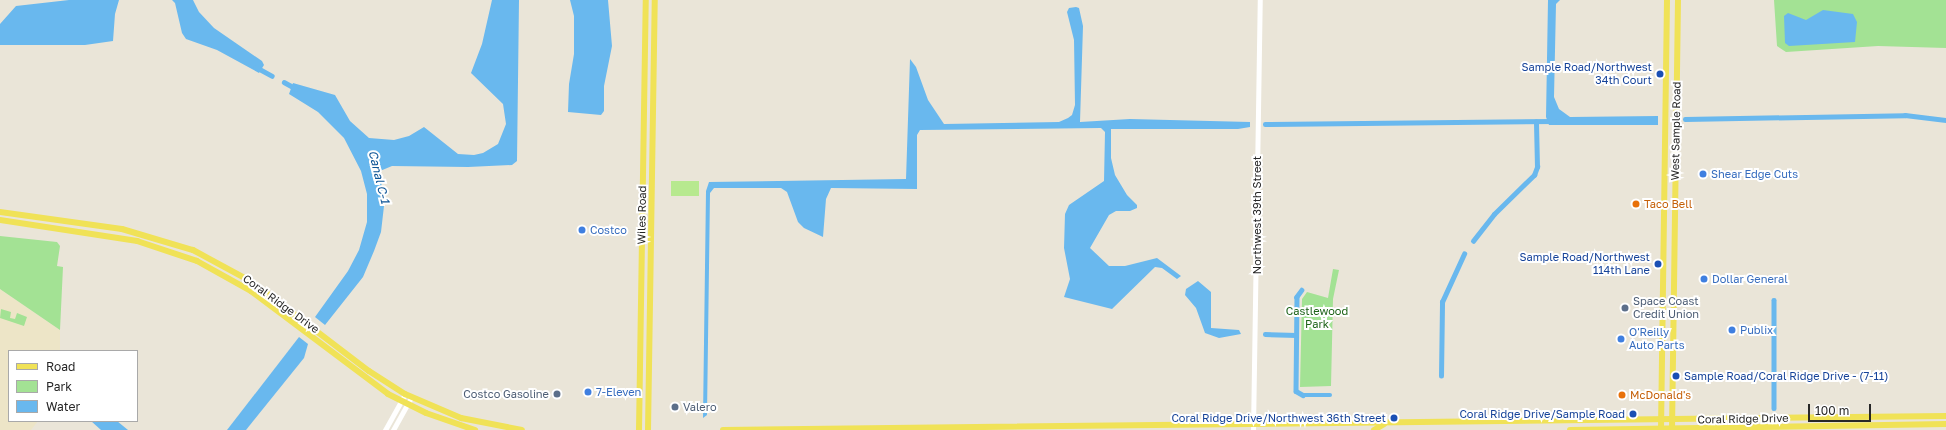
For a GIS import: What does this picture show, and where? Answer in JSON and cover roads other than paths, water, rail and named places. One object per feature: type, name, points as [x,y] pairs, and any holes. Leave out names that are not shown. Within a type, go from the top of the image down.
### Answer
[{"type":"main road","name":"Wiles Road","points":[[639,430],[646,0]]},
{"type":"main road","name":"Wiles Road","points":[[648,430],[654,0]]},
{"type":"main road","name":"West Sample Road","points":[[1661,430],[1667,0]]},
{"type":"main road","name":"West Sample Road","points":[[1672,429],[1678,0]]},
{"type":"main road","name":"Coral Ridge Drive","points":[[0,212],[122,229],[193,250],[252,282],[376,375],[408,395],[461,418],[522,430]]},
{"type":"main road","name":"Coral Ridge Drive","points":[[0,220],[137,240],[197,261],[251,291],[362,376],[404,403],[435,417],[476,430]]},
{"type":"main road","name":"Coral Ridge Drive","points":[[723,430],[1253,427],[1387,423],[1662,421],[1946,416]]},
{"type":"main road","points":[[1374,430],[1387,423]]},
{"type":"main road","name":"Coral Ridge Drive","points":[[1570,430],[1661,430],[1946,424]]},
{"type":"street","name":"Northwest 39th Street","points":[[1253,427],[1260,0]]},
{"type":"street","points":[[393,430],[408,395]]},
{"type":"street","points":[[385,430],[404,403]]},
{"type":"water","points":[[69,0],[119,0],[115,14],[113,41],[85,45],[0,45],[0,24],[16,6]]},
{"type":"water","points":[[172,0],[193,0],[199,12],[214,28],[262,61],[264,65],[259,73],[217,50],[186,39],[182,33],[175,3]]},
{"type":"water","points":[[492,0],[519,0],[517,161],[512,165],[468,167],[392,166],[380,171],[384,206],[381,232],[363,277],[325,325],[315,317],[348,271],[359,250],[367,222],[367,194],[361,171],[344,138],[318,112],[289,94],[293,83],[335,95],[350,121],[369,138],[394,140],[409,136],[424,127],[458,154],[474,155],[483,153],[498,144],[506,124],[503,104],[471,73],[482,44]]},
{"type":"water","points":[[570,0],[608,0],[612,46],[604,86],[604,111],[601,115],[568,112],[569,84],[574,54],[574,16]]},
{"type":"water","points":[[1548,0],[1560,0],[1556,4],[1554,97],[1559,109],[1570,117],[1658,116],[1658,125],[1549,125],[1546,117]]},
{"type":"water","points":[[1069,8],[1079,8],[1083,26],[1080,122],[1130,119],[1250,122],[1250,127],[1238,129],[1111,129],[1111,158],[1115,175],[1127,195],[1137,205],[1137,208],[1130,211],[1116,211],[1109,215],[1090,248],[1109,266],[1125,266],[1157,258],[1181,276],[1177,279],[1162,268],[1155,267],[1112,309],[1064,297],[1070,279],[1064,248],[1065,214],[1069,205],[1104,181],[1105,132],[1101,128],[920,130],[917,135],[917,189],[831,188],[826,199],[823,237],[804,228],[798,222],[787,192],[781,188],[714,188],[710,193],[707,415],[703,418],[706,191],[709,182],[906,179],[910,59],[916,67],[928,100],[944,124],[1059,122],[1068,118],[1072,115],[1075,105],[1074,40],[1067,12]]},
{"type":"water","points":[[1823,10],[1853,14],[1857,22],[1855,42],[1789,46],[1785,43],[1784,16],[1788,13],[1806,20]]},
{"type":"water","points":[[1198,281],[1211,292],[1211,328],[1239,330],[1241,334],[1219,338],[1205,333],[1196,308],[1185,295],[1186,289]]},
{"type":"water","points":[[299,337],[308,344],[304,358],[246,430],[227,430]]},
{"type":"water","points":[[92,422],[118,422],[128,430],[101,430]]},
{"type":"waterway","name":"Canal C-1","points":[[256,67],[272,76]]},
{"type":"waterway","name":"Canal C-1","points":[[284,82],[295,88]]},
{"type":"waterway","points":[[1685,119],[1905,115],[1946,120]]},
{"type":"waterway","points":[[1265,124],[1554,121]]},
{"type":"waterway","points":[[1473,241],[1494,214],[1534,175],[1537,167],[1536,122]]},
{"type":"waterway","points":[[1441,376],[1442,302],[1464,254]]},
{"type":"waterway","points":[[1302,290],[1297,297],[1296,391],[1303,395],[1330,395]]},
{"type":"waterway","points":[[1774,300],[1774,408]]},
{"type":"waterway","points":[[1265,334],[1296,335]]},
{"type":"place","name":"Sample Road/Northwest 34th Court","points":[[1660,74]]},
{"type":"place","name":"Shear Edge Cuts","points":[[1703,174]]},
{"type":"place","name":"Taco Bell","points":[[1636,204]]},
{"type":"place","name":"Costco","points":[[582,230]]},
{"type":"place","name":"Sample Road/Northwest 114th Lane","points":[[1658,264]]},
{"type":"place","name":"Dollar General","points":[[1704,279]]},
{"type":"place","name":"Space Coast Credit Union","points":[[1625,308]]},
{"type":"place","name":"Publix","points":[[1732,330]]},
{"type":"place","name":"O'Reilly Auto Parts","points":[[1621,339]]},
{"type":"place","name":"Sample Road/Coral Ridge Drive - (7-11)","points":[[1676,376]]},
{"type":"place","name":"7-Eleven","points":[[588,392]]},
{"type":"place","name":"Costco Gasoline","points":[[557,394]]},
{"type":"place","name":"McDonald's","points":[[1622,395]]},
{"type":"place","name":"Valero","points":[[675,407]]},
{"type":"place","name":"Coral Ridge Drive/Sample Road","points":[[1633,414]]},
{"type":"place","name":"Coral Ridge Drive/Northwest 36th Street","points":[[1394,418]]},
{"type":"park label","name":"Castlewood Park","points":[[1317,318]]}]
